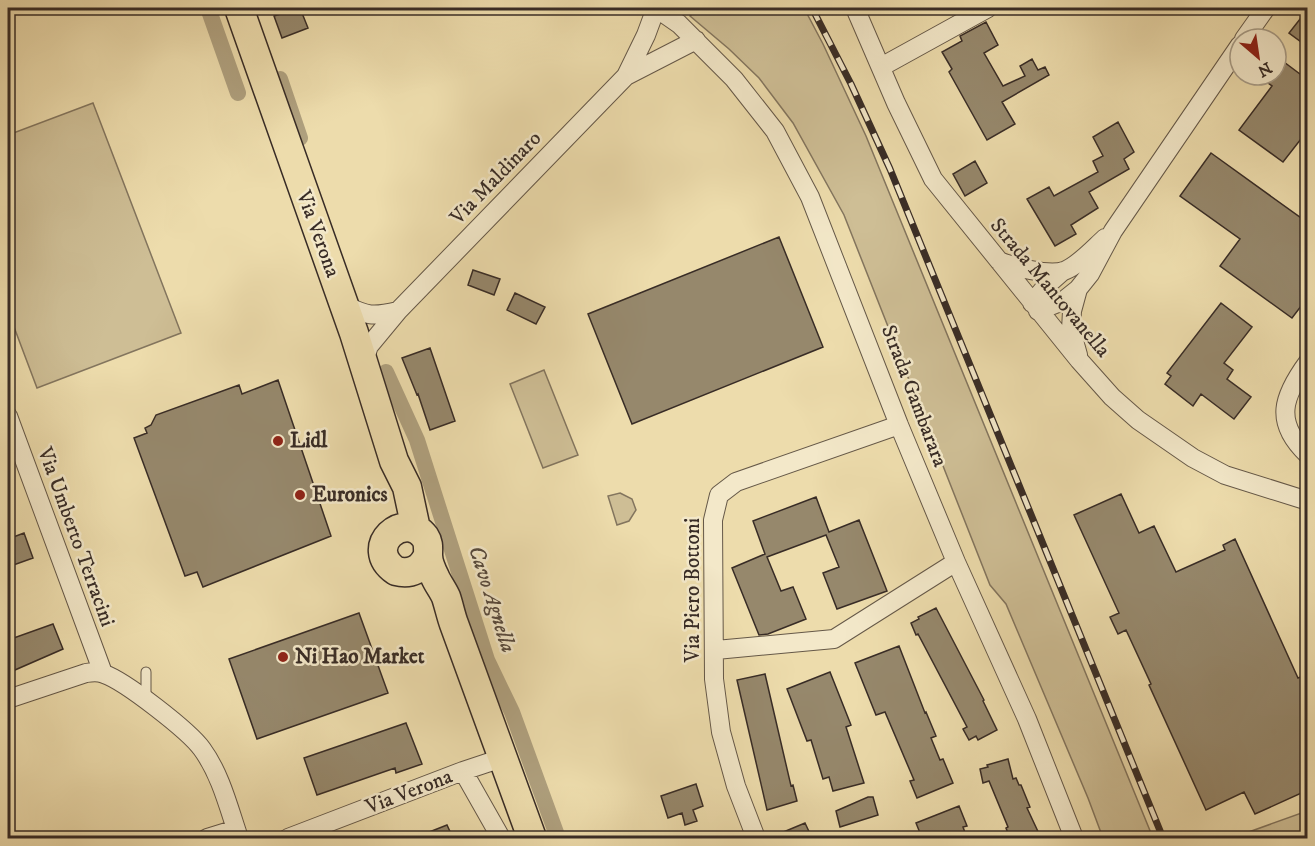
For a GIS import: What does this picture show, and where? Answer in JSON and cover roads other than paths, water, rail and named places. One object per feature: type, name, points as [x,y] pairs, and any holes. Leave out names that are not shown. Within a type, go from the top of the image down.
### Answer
[{"type":"main road","name":"Via Verona","points":[[239,8],[363,363],[394,461],[399,513],[405,530]]},
{"type":"main road","name":"Via Verona","points":[[405,530],[425,537],[428,543],[428,555],[435,577],[446,597],[532,838]]},
{"type":"main road","name":"Via Verona","points":[[405,530],[384,543],[385,560],[390,567],[418,581],[431,592],[454,624]]},
{"type":"main road","points":[[404,573],[419,569],[428,555]]},
{"type":"street","name":"Strada Gambarara","points":[[656,8],[679,24],[734,79],[775,131],[810,197],[899,425],[956,562],[1027,719],[1074,838]]},
{"type":"street","name":"Via Maldinaro","points":[[363,363],[369,346],[398,311],[626,76],[643,42],[656,8]]},
{"type":"street","name":"Strada Mantovanella","points":[[855,8],[933,179],[996,260],[1112,396],[1138,420],[1192,458],[1225,475],[1308,501]]},
{"type":"street","points":[[881,67],[988,8]]},
{"type":"street","points":[[1253,27],[1266,8]]},
{"type":"street","name":"Via Maldinaro","points":[[626,76],[696,40]]},
{"type":"street","points":[[1035,307],[1063,301],[1078,289],[1090,274],[1113,231],[1228,63]]},
{"type":"street","points":[[1035,307],[1046,286],[1113,231]]},
{"type":"street","points":[[996,260],[1019,269],[1063,271]]},
{"type":"street","points":[[1078,289],[1072,311],[1071,330],[1079,360]]},
{"type":"street","points":[[344,305],[367,315],[398,311]]},
{"type":"street","points":[[1308,362],[1297,376],[1285,401],[1290,434],[1298,447],[1308,455]]},
{"type":"street","name":"Via Umberto Terracini","points":[[8,416],[103,673]]},
{"type":"street","name":"Via Piero Bottoni","points":[[756,838],[736,786],[721,732],[714,679],[716,650],[713,520],[719,495],[736,482],[899,425]]},
{"type":"street","points":[[716,650],[834,639],[956,562]]},
{"type":"street","points":[[8,699],[81,674],[94,672],[103,673],[147,701],[193,739],[202,749],[217,776],[237,834],[207,838]]},
{"type":"street","name":"Via Verona","points":[[288,838],[502,758]]},
{"type":"street","name":"Via Verona","points":[[463,771],[501,838]]},
{"type":"lane","points":[[146,672],[147,701]]},
{"type":"waterway","name":"Cavo Agnella","points":[[208,8],[238,93]]},
{"type":"waterway","name":"Cavo Agnella","points":[[280,79],[300,138]]},
{"type":"waterway","name":"Cavo Agnella","points":[[386,372],[417,440],[487,660],[512,712],[558,838]]},
{"type":"railway","points":[[812,8],[851,84],[890,169],[1163,838]]},
{"type":"place","name":"Lidl","points":[[278,441]]},
{"type":"place","name":"Euronics","points":[[300,495]]},
{"type":"place","name":"Ni Hao Market","points":[[283,657]]}]
